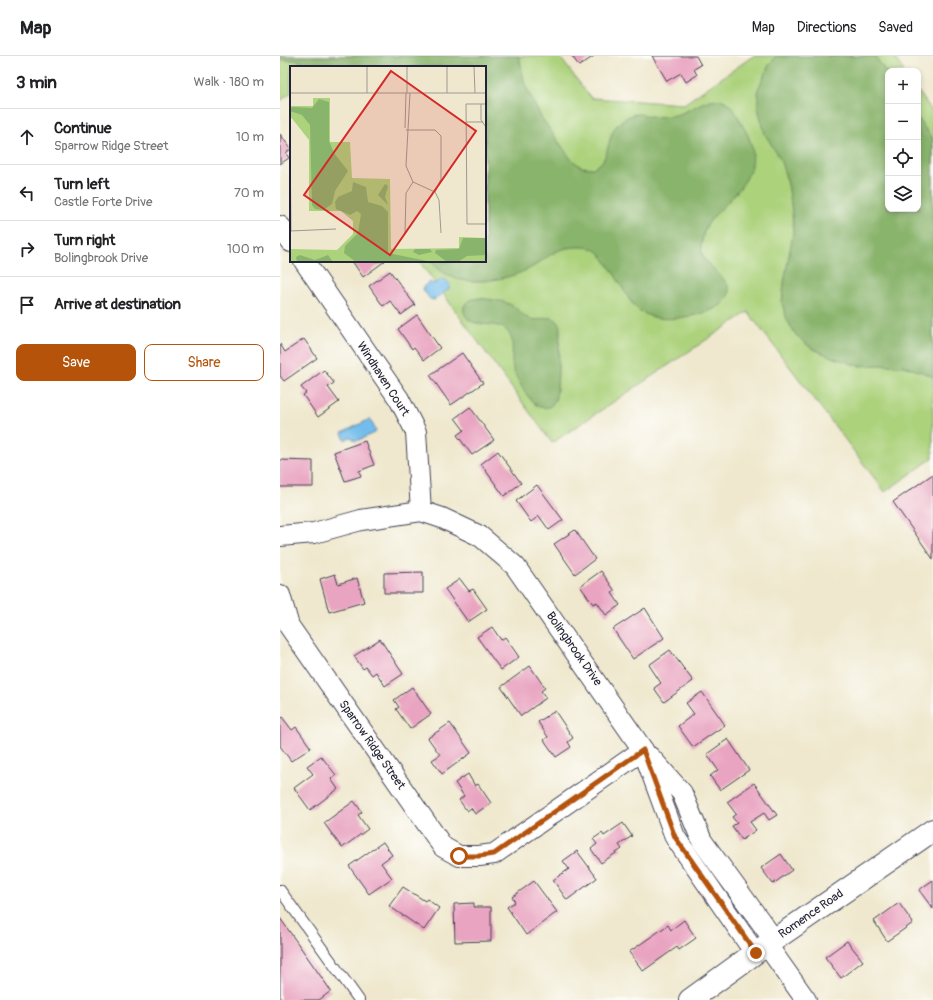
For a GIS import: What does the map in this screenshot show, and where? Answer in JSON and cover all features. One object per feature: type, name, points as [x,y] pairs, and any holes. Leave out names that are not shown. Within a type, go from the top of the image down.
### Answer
[{"type":"street","points":[[280,226],[290,241]]},
{"type":"street","name":"Windhaven Court","points":[[305,262],[399,399],[416,432],[421,511]]},
{"type":"street","name":"Bolingbrook Drive","points":[[280,536],[314,533],[361,520],[421,511],[442,518],[480,536],[515,566],[643,750],[675,837],[765,946],[806,1000]]},
{"type":"street","name":"Sparrow Ridge Street","points":[[280,595],[289,626],[443,847],[459,856],[494,854],[643,750]]},
{"type":"street","name":"Romence Road","points":[[690,1000],[765,946],[933,830]]},
{"type":"lane","points":[[280,890],[359,1000]]},
{"type":"green space","points":[[280,56],[559,56],[591,98],[684,104],[753,56],[893,56],[902,68],[885,68],[885,212],[921,212],[921,95],[933,112],[933,458],[885,492],[748,312],[552,443],[420,262],[486,262],[486,66],[290,66],[290,94],[280,101]]},
{"type":"green space","points":[[280,56],[519,56],[525,85],[541,117],[571,159],[581,167],[593,168],[602,162],[605,157],[612,132],[622,120],[630,116],[638,114],[656,117],[672,116],[708,101],[720,99],[725,101],[731,106],[738,117],[750,140],[753,151],[750,171],[745,180],[732,198],[709,222],[703,235],[701,248],[703,256],[710,266],[725,281],[729,292],[727,298],[716,308],[695,315],[667,319],[651,317],[644,314],[631,302],[600,253],[593,249],[583,247],[562,249],[526,270],[495,280],[463,280],[447,275],[431,262],[486,262],[486,66],[309,66],[297,60],[280,60]]},
{"type":"green space","points":[[776,56],[875,56],[885,71],[885,212],[921,212],[921,122],[933,140],[933,378],[930,375],[904,366],[859,366],[834,358],[811,348],[796,335],[787,320],[782,303],[793,233],[792,211],[788,184],[780,159],[765,134],[758,108],[758,89],[769,65]]},
{"type":"green space","points":[[480,298],[502,301],[515,308],[526,317],[534,320],[552,318],[558,322],[560,333],[557,391],[553,404],[549,407],[542,408],[536,405],[520,384],[513,368],[512,343],[508,332],[500,326],[478,324],[466,317],[464,306],[466,303]]},
{"type":"water","points":[[442,279],[446,280],[450,285],[449,289],[434,300],[430,299],[423,290],[424,286],[429,282],[435,284]]},
{"type":"water","points":[[370,419],[376,431],[375,433],[356,441],[350,437],[345,440],[342,433]]},
{"type":"building","points":[[572,56],[594,56],[579,66]]},
{"type":"building","points":[[652,56],[696,56],[701,65],[694,69],[697,75],[686,82],[681,73],[667,81]]},
{"type":"building","points":[[280,134],[290,150],[286,153],[289,158],[280,164]]},
{"type":"building","points":[[353,262],[384,262],[363,277]]},
{"type":"building","points":[[390,271],[415,305],[401,315],[390,301],[383,306],[369,286]]},
{"type":"building","points":[[417,315],[440,348],[424,360],[414,347],[412,349],[398,329]]},
{"type":"building","points":[[304,339],[317,358],[284,381],[280,376],[280,344],[285,352]]},
{"type":"building","points":[[462,353],[483,383],[451,405],[430,375]]},
{"type":"building","points":[[324,370],[334,383],[328,387],[339,402],[318,417],[303,395],[306,393],[301,387]]},
{"type":"building","points":[[470,407],[494,440],[472,455],[457,435],[464,430],[455,418]]},
{"type":"building","points":[[365,441],[374,465],[359,471],[361,476],[345,481],[334,452]]},
{"type":"building","points":[[498,451],[521,483],[504,496],[481,464]]},
{"type":"building","points":[[280,460],[313,461],[313,487],[280,487]]},
{"type":"building","points":[[933,474],[933,559],[893,502]]},
{"type":"building","points":[[537,485],[563,520],[549,530],[539,516],[531,522],[516,501]]},
{"type":"building","points":[[575,530],[595,559],[575,574],[554,544]]},
{"type":"building","points":[[601,571],[615,591],[612,593],[620,605],[606,615],[597,602],[593,604],[580,586]]},
{"type":"building","points":[[423,572],[423,593],[384,593],[384,573]]},
{"type":"building","points":[[335,574],[338,584],[357,578],[364,602],[329,612],[320,579]]},
{"type":"building","points":[[460,579],[469,591],[473,589],[487,609],[468,622],[445,589]]},
{"type":"building","points":[[645,608],[664,638],[633,659],[613,629]]},
{"type":"building","points":[[492,627],[501,640],[505,637],[519,657],[501,670],[477,637]]},
{"type":"building","points":[[380,639],[403,674],[385,686],[376,672],[372,675],[366,667],[363,669],[354,656]]},
{"type":"building","points":[[670,650],[693,681],[664,702],[654,688],[661,683],[649,665]]},
{"type":"building","points":[[530,666],[545,688],[541,691],[546,698],[521,716],[501,687]]},
{"type":"building","points":[[412,687],[431,714],[410,729],[396,709],[399,707],[394,700]]},
{"type":"building","points":[[702,692],[725,725],[693,747],[678,726],[694,714],[686,703]]},
{"type":"building","points":[[555,711],[573,738],[568,742],[571,747],[556,757],[544,740],[548,737],[538,722]]},
{"type":"building","points":[[282,717],[292,730],[296,727],[311,748],[291,761],[280,746],[280,718]]},
{"type":"building","points":[[450,723],[471,753],[442,774],[432,760],[440,755],[428,738]]},
{"type":"building","points":[[728,739],[749,770],[720,790],[710,776],[718,770],[707,754]]},
{"type":"building","points":[[321,756],[336,775],[331,779],[338,789],[310,810],[294,788],[313,774],[307,766]]},
{"type":"building","points":[[468,774],[475,786],[478,784],[491,803],[475,814],[471,808],[467,811],[459,800],[464,796],[455,783]]},
{"type":"building","points":[[754,783],[777,815],[769,820],[764,813],[750,822],[756,830],[742,840],[732,826],[737,823],[732,817],[736,814],[727,802]]},
{"type":"building","points":[[354,801],[362,812],[358,815],[368,829],[342,848],[324,823]]},
{"type":"building","points":[[623,823],[632,836],[619,845],[622,849],[601,863],[591,849],[597,844],[593,839],[602,833],[604,836]]},
{"type":"building","points":[[383,842],[392,855],[381,863],[392,878],[369,894],[349,866]]},
{"type":"building","points":[[577,851],[597,878],[567,900],[553,880],[569,869],[563,861]]},
{"type":"building","points":[[781,854],[792,870],[773,884],[761,868]]},
{"type":"building","points":[[933,880],[933,909],[919,890]]},
{"type":"building","points":[[534,881],[557,912],[526,935],[507,907],[515,902],[512,897]]},
{"type":"building","points":[[403,887],[425,901],[427,899],[439,908],[424,930],[389,906]]},
{"type":"building","points":[[474,903],[474,907],[491,907],[491,941],[455,942],[454,904]]},
{"type":"building","points":[[899,903],[913,923],[887,941],[874,921]]},
{"type":"building","points":[[280,918],[331,991],[319,1000],[280,1000]]},
{"type":"building","points":[[684,920],[696,938],[679,950],[677,947],[643,971],[629,952],[668,925],[671,930]]},
{"type":"building","points":[[847,941],[863,961],[841,978],[825,957]]},
{"type":"route","points":[[459,856],[494,854],[643,750],[675,837],[756,953]]}]
